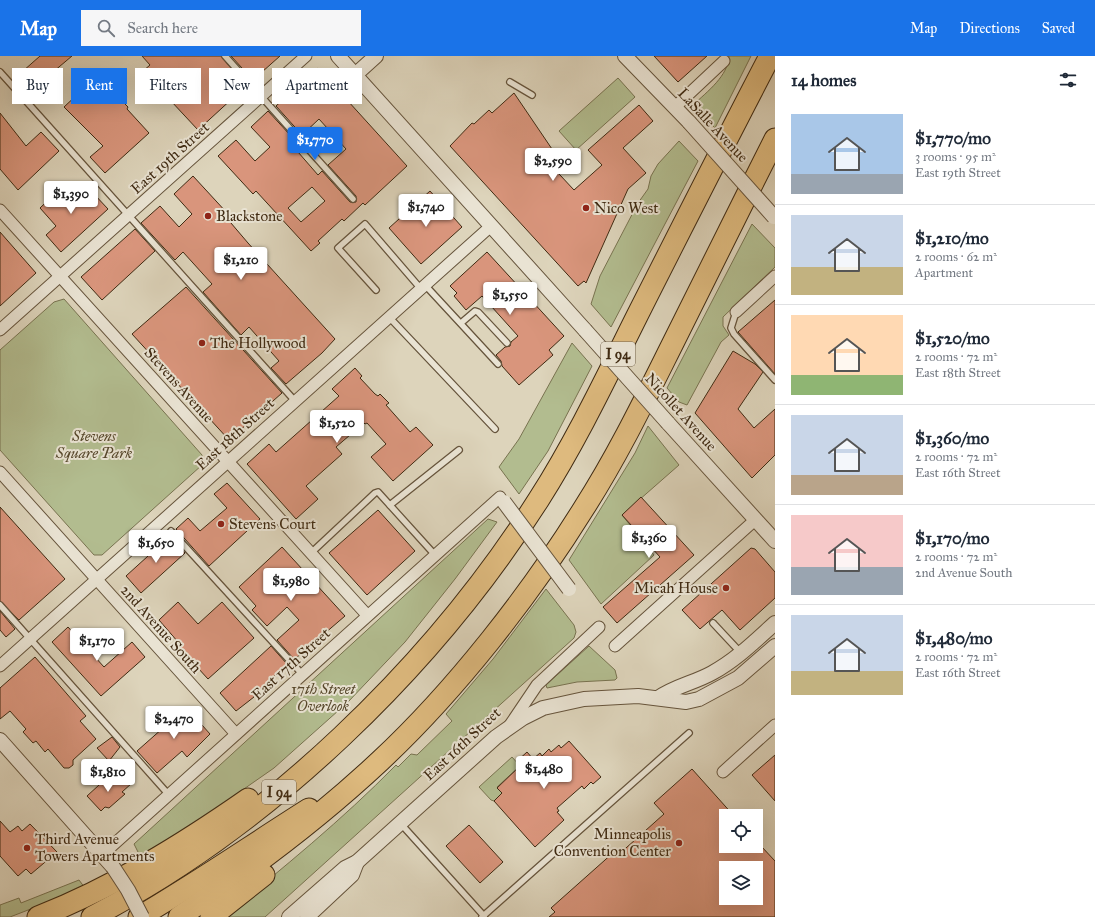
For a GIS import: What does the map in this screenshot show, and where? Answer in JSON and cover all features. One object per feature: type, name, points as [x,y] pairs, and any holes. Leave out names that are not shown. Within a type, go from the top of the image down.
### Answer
[{"type":"highway","name":"I 94","points":[[92,917],[138,891],[196,854],[276,794],[368,710],[438,634],[491,569],[551,480],[599,392],[770,56]]},
{"type":"highway","points":[[211,917],[312,836],[350,803],[369,783],[484,647],[515,607],[585,508],[655,378],[775,139]]},
{"type":"highway","points":[[38,917],[104,888],[145,866],[202,831],[271,783],[353,717],[438,634]]},
{"type":"highway","points":[[179,917],[222,889],[296,834],[382,760],[436,703]]},
{"type":"highway","points":[[139,917],[197,883],[382,760]]},
{"type":"street","name":"East 19th Street","points":[[264,93],[306,56]]},
{"type":"street","name":"Nicollet Avenue","points":[[338,56],[349,68]]},
{"type":"street","points":[[362,69],[376,56]]},
{"type":"street","name":"LaSalle Avenue","points":[[625,56],[689,122],[775,217]]},
{"type":"street","points":[[674,107],[723,59]]},
{"type":"street","name":"Nicollet Avenue","points":[[362,83],[775,541]]},
{"type":"street","name":"East 19th Street","points":[[0,330],[252,104]]},
{"type":"street","name":"Stevens Avenue","points":[[0,210],[367,615]]},
{"type":"street","name":"East 18th Street","points":[[0,666],[491,226]]},
{"type":"street","points":[[736,312],[775,276]]},
{"type":"street","name":"2nd Avenue South","points":[[0,472],[236,734]]},
{"type":"street","points":[[502,500],[569,589]]},
{"type":"street","name":"East 17th Street","points":[[103,854],[303,675],[367,615],[435,555],[502,500]]},
{"type":"street","points":[[615,646],[755,520]]},
{"type":"street","points":[[658,698],[673,688],[711,674],[741,654],[775,623]]},
{"type":"street","name":"East 16th Street","points":[[289,917],[345,868],[357,862],[510,726],[537,685],[599,627]]},
{"type":"street","points":[[510,726],[543,708],[564,703],[638,696],[686,702],[713,692],[738,678],[775,646]]},
{"type":"street","points":[[723,772],[775,725]]},
{"type":"street","points":[[0,740],[103,854],[128,890],[142,917]]},
{"type":"street","name":"East 16th Street","points":[[307,917],[352,875],[357,862]]},
{"type":"lane","points":[[225,56],[236,68]]},
{"type":"lane","points":[[0,72],[295,401]]},
{"type":"lane","points":[[510,82],[532,95]]},
{"type":"lane","points":[[264,97],[353,199]]},
{"type":"lane","points":[[376,290],[338,248],[365,224],[423,287],[461,323],[498,364]]},
{"type":"lane","points":[[461,323],[475,311],[478,312],[507,343]]},
{"type":"lane","points":[[736,312],[731,328],[734,334],[775,380]]},
{"type":"lane","points":[[390,317],[495,429]]},
{"type":"lane","points":[[390,505],[459,450]]},
{"type":"lane","points":[[311,553],[375,493],[380,494],[435,555]]},
{"type":"lane","points":[[170,531],[303,675]]},
{"type":"lane","points":[[0,605],[169,796]]},
{"type":"lane","points":[[713,623],[741,654]]},
{"type":"lane","points":[[400,823],[483,916],[689,733]]},
{"type":"green space","points":[[729,56],[751,56],[715,128],[693,105],[711,89],[721,77],[728,63]]},
{"type":"green space","points":[[618,78],[635,97],[576,150],[559,131]]},
{"type":"green space","points":[[679,141],[698,161],[611,327],[591,304],[600,276],[638,203],[648,189],[651,176],[658,164]]},
{"type":"green space","points":[[752,224],[775,248],[775,267],[723,317],[723,326],[729,335],[721,342],[687,405],[679,402],[667,388]]},
{"type":"green space","name":"Stevens Square Park","points":[[64,299],[202,455],[202,465],[102,555],[94,555],[0,450],[0,350],[54,302]]},
{"type":"green space","points":[[572,343],[592,366],[548,451],[519,494],[499,467],[519,439]]},
{"type":"green space","points":[[648,426],[679,465],[622,515],[654,555],[601,604],[569,560],[635,453]]},
{"type":"green space","name":"17th Street Overlook","points":[[488,519],[497,522],[455,579],[405,642],[348,702],[274,768],[142,860],[134,844]]},
{"type":"green space","points":[[546,589],[574,625],[576,632],[574,638],[265,917],[223,917],[290,862],[376,785],[396,765],[398,767],[411,754],[417,755],[452,721],[446,714],[493,659]]},
{"type":"green space","points":[[589,646],[615,670],[617,678],[615,680],[577,682],[547,688],[546,685]]},
{"type":"green space","points":[[512,757],[520,766],[497,787],[502,793],[494,801],[491,800],[479,787]]},
{"type":"green space","points":[[79,880],[85,888],[10,917],[0,917],[0,905],[19,898],[21,903]]},
{"type":"building","points":[[40,56],[72,56],[58,68],[26,68]]},
{"type":"building","points":[[142,56],[221,56],[231,68],[209,68],[209,104],[226,104],[198,130],[174,104],[201,104],[201,68],[146,68],[150,65]]},
{"type":"building","points":[[231,56],[280,56],[264,70],[264,68],[242,68]]},
{"type":"building","points":[[654,56],[707,56],[678,82]]},
{"type":"building","points":[[514,93],[554,152],[546,160],[574,190],[602,165],[588,150],[639,105],[653,121],[623,148],[646,173],[628,189],[586,283],[584,281],[578,286],[450,146],[472,123],[474,124],[489,110],[492,113]]},
{"type":"building","points":[[71,100],[71,104],[125,104],[128,107],[127,109],[149,133],[105,173],[90,157],[103,146],[64,107]]},
{"type":"building","points":[[278,104],[351,104],[407,166],[365,205],[363,203],[344,221],[342,219],[318,241],[320,243],[311,251],[256,191],[253,194],[218,156],[236,140],[255,161],[270,147],[251,127],[268,111],[302,148],[298,152],[318,175],[322,171],[350,202],[356,202],[356,196],[328,165],[346,149],[319,119],[302,135],[276,106]],"holes":[[[312,187],[325,201],[301,222],[288,208]]]},
{"type":"building","points":[[0,113],[26,146],[41,132],[59,151],[18,190],[0,169]]},
{"type":"building","points":[[193,176],[228,214],[225,216],[248,243],[335,339],[322,353],[286,384],[271,368],[279,361],[249,327],[241,335],[203,292],[212,284],[183,252],[175,260],[141,223],[160,206],[179,227],[192,214],[174,194]]},
{"type":"building","points":[[75,185],[87,198],[93,193],[108,209],[61,252],[46,235],[56,226],[40,208],[58,191],[62,196]]},
{"type":"building","points":[[430,191],[462,227],[421,264],[389,228]]},
{"type":"building","points":[[135,229],[155,251],[102,300],[81,277]]},
{"type":"building","points":[[0,232],[36,273],[0,306]]},
{"type":"building","points":[[487,252],[564,336],[549,350],[553,355],[519,385],[502,366],[501,361],[496,355],[505,347],[510,346],[511,342],[518,336],[482,296],[466,310],[454,296],[457,293],[450,286]]},
{"type":"building","points":[[186,287],[282,393],[229,440],[132,334]]},
{"type":"building","points":[[775,300],[775,374],[738,332]]},
{"type":"building","points":[[733,351],[755,364],[763,372],[738,409],[754,428],[775,409],[775,455],[752,478],[695,413]]},
{"type":"building","points":[[355,368],[362,376],[360,378],[375,394],[378,396],[380,394],[389,403],[386,405],[410,432],[416,427],[433,445],[393,481],[371,457],[386,444],[367,423],[364,423],[336,447],[342,454],[306,486],[318,499],[296,519],[247,464],[269,444],[276,452],[339,396],[332,389]]},
{"type":"building","name":"Stevens Court","points":[[227,483],[260,519],[209,566],[176,529],[188,518],[200,531],[227,508],[214,494]]},
{"type":"building","points":[[641,497],[694,555],[617,623],[603,607],[660,557],[622,515]]},
{"type":"building","points":[[0,507],[65,579],[19,620],[0,601]]},
{"type":"building","points":[[378,510],[415,551],[367,595],[329,553]]},
{"type":"building","points":[[170,536],[185,553],[141,593],[126,576]]},
{"type":"building","points":[[282,547],[345,616],[296,658],[293,658],[277,640],[299,620],[287,607],[267,626],[252,610],[256,606],[239,587]]},
{"type":"building","name":"Micah House","points":[[751,548],[755,549],[775,572],[775,598],[740,630],[722,610],[700,629],[682,610]]},
{"type":"building","points":[[178,602],[198,624],[222,602],[254,638],[208,679],[176,644],[178,642],[159,620]]},
{"type":"building","points":[[0,611],[15,629],[6,637],[0,630]]},
{"type":"building","points":[[68,627],[104,667],[132,642],[145,657],[101,696],[52,642]]},
{"type":"building","points":[[271,646],[287,664],[267,683],[268,688],[262,687],[254,695],[254,697],[236,711],[220,693]]},
{"type":"building","points":[[35,657],[86,716],[80,721],[96,739],[73,760],[73,765],[69,768],[64,768],[48,749],[45,752],[36,741],[33,743],[23,732],[26,729],[10,711],[0,719],[0,688]]},
{"type":"building","points":[[186,707],[210,734],[187,757],[182,751],[157,773],[137,751],[163,728],[161,727],[168,720],[170,722]]},
{"type":"building","points":[[112,737],[120,747],[109,761],[97,748]]},
{"type":"building","points":[[569,741],[601,777],[593,784],[591,782],[584,789],[582,786],[557,808],[559,811],[557,812],[564,820],[535,847],[494,801],[502,793],[497,788],[520,766],[516,762],[527,752],[533,759],[540,753],[542,756],[549,749],[551,752],[559,745],[561,748]]},
{"type":"building","points":[[775,755],[775,801],[752,775]]},
{"type":"building","name":"Minneapolis Convention Center","points":[[692,769],[728,809],[719,809],[719,853],[763,853],[763,848],[775,861],[775,917],[549,917],[555,912],[551,908],[614,852],[617,856],[664,814],[654,803]]},
{"type":"building","points":[[103,777],[132,783],[122,792],[125,794],[109,808],[105,807],[101,811],[87,796],[99,785],[99,781]]},
{"type":"building","name":"Third Avenue Towers Apartments","points":[[0,821],[10,832],[18,826],[22,831],[30,824],[57,852],[31,874],[26,869],[18,876],[0,856]]},
{"type":"building","points":[[469,825],[503,862],[480,883],[446,846]]},
{"type":"place","name":"Nico West","points":[[586,208]]},
{"type":"place","name":"Blackstone","points":[[208,216]]},
{"type":"place","name":"The Hollywood","points":[[202,343]]},
{"type":"place","name":"Stevens Court","points":[[221,524]]},
{"type":"place","name":"Micah House","points":[[726,588]]},
{"type":"place","name":"Minneapolis Convention Center","points":[[679,843]]},
{"type":"place","name":"Third Avenue Towers Apartments","points":[[27,848]]}]
